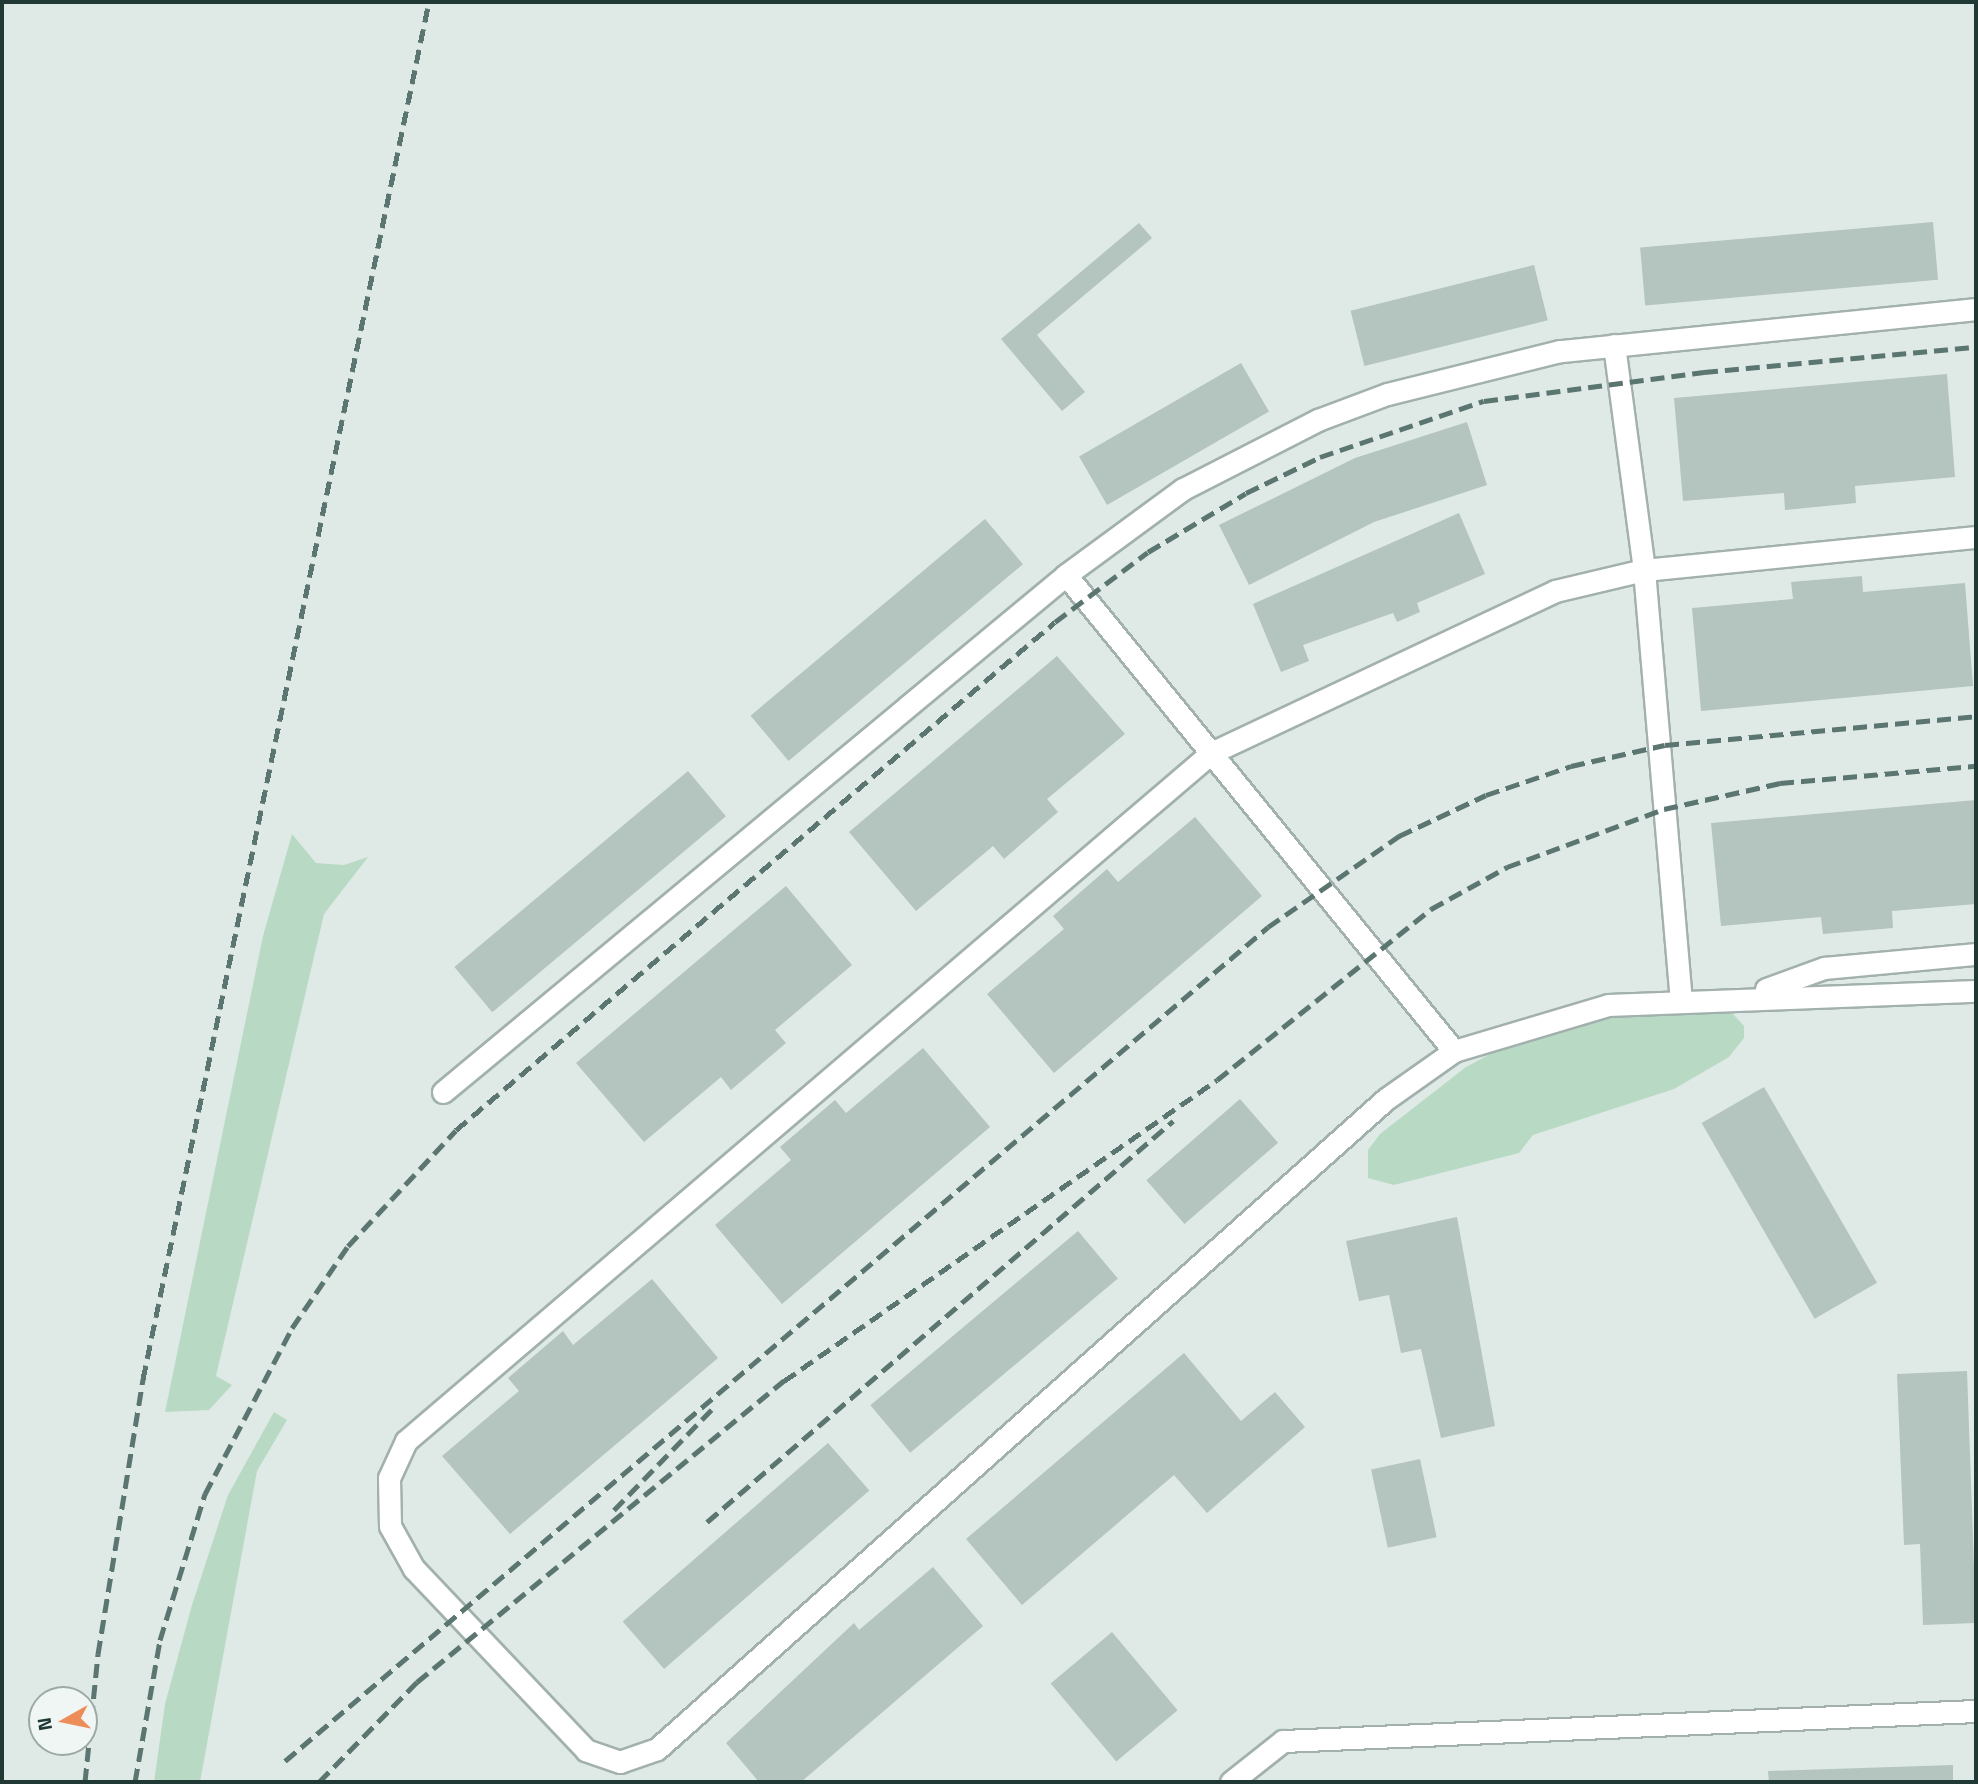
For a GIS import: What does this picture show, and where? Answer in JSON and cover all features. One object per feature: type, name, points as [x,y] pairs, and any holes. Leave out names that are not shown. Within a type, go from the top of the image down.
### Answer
[{"type":"lane","points":[[443,1092],[1066,575],[1183,489],[1318,419],[1483,368],[1614,345],[1976,309]]},
{"type":"lane","points":[[1614,345],[1644,570],[1681,1000]]},
{"type":"lane","points":[[1976,537],[1644,570],[1555,592],[1211,753],[406,1441],[389,1478],[390,1526],[414,1569],[586,1750],[620,1762],[657,1749],[1386,1099],[1454,1051],[1583,1009],[1748,996],[1976,990]]},
{"type":"lane","points":[[1066,575],[1454,1051]]},
{"type":"lane","points":[[1748,996],[1824,968],[1976,954]]},
{"type":"lane","points":[[1231,1782],[1283,1741],[1976,1711]]},
{"type":"green space","points":[[292,834],[316,863],[344,865],[368,857],[324,914],[216,1376],[232,1385],[209,1410],[165,1412],[263,936]]},
{"type":"green space","points":[[1627,1012],[1733,1014],[1744,1026],[1744,1038],[1729,1057],[1674,1089],[1533,1135],[1519,1153],[1394,1185],[1368,1178],[1368,1150],[1380,1134],[1466,1067],[1515,1041]]},
{"type":"green space","points":[[274,1412],[287,1420],[257,1471],[200,1782],[154,1782],[165,1704],[192,1605],[228,1495]]},
{"type":"building","points":[[1933,222],[1938,280],[1645,305],[1640,248]]},
{"type":"building","points":[[1139,223],[1152,238],[1037,335],[1085,392],[1062,411],[1001,339]]},
{"type":"building","points":[[1534,265],[1548,320],[1364,366],[1351,311]]},
{"type":"building","points":[[1241,363],[1269,411],[1107,505],[1079,456]]},
{"type":"building","points":[[1947,374],[1955,477],[1855,486],[1856,503],[1785,510],[1784,493],[1683,501],[1674,398]]},
{"type":"building","points":[[1467,422],[1487,485],[1374,522],[1249,585],[1219,525],[1355,458]]},
{"type":"building","points":[[1459,513],[1485,574],[1417,603],[1420,612],[1397,622],[1393,613],[1303,645],[1309,661],[1281,672],[1253,604]]},
{"type":"building","points":[[985,519],[1023,564],[789,761],[751,716]]},
{"type":"building","points":[[1862,576],[1863,592],[1965,583],[1973,686],[1701,711],[1692,608],[1793,599],[1791,582]]},
{"type":"building","points":[[1057,656],[1125,734],[1047,799],[1058,812],[1004,859],[993,846],[916,911],[849,832]]},
{"type":"building","points":[[688,771],[726,816],[492,1012],[454,967]]},
{"type":"building","points":[[1976,800],[1976,904],[1892,911],[1893,928],[1823,934],[1821,917],[1721,926],[1711,823]]},
{"type":"building","points":[[1195,817],[1262,896],[1054,1073],[987,994],[1064,929],[1053,916],[1107,869],[1118,882]]},
{"type":"building","points":[[786,886],[852,965],[775,1030],[786,1043],[731,1090],[721,1077],[644,1142],[576,1063]]},
{"type":"building","points":[[923,1048],[990,1127],[782,1304],[715,1225],[791,1160],[780,1147],[835,1100],[846,1113]]},
{"type":"building","points":[[1764,1087],[1877,1283],[1815,1319],[1702,1123]]},
{"type":"building","points":[[1240,1099],[1278,1143],[1184,1224],[1146,1180]]},
{"type":"building","points":[[1457,1217],[1495,1426],[1441,1438],[1421,1349],[1401,1353],[1389,1295],[1359,1301],[1346,1241]]},
{"type":"building","points":[[1078,1231],[1118,1278],[910,1453],[870,1405]]},
{"type":"building","points":[[652,1279],[718,1358],[510,1534],[442,1456],[519,1391],[508,1378],[563,1331],[573,1345]]},
{"type":"building","points":[[1184,1353],[1241,1421],[1275,1392],[1305,1427],[1207,1513],[1174,1475],[1022,1605],[966,1539]]},
{"type":"building","points":[[1967,1371],[1976,1623],[1923,1625],[1920,1544],[1904,1545],[1897,1374]]},
{"type":"building","points":[[828,1443],[869,1491],[664,1669],[623,1621]]},
{"type":"building","points":[[1420,1459],[1437,1537],[1388,1548],[1371,1469]]},
{"type":"building","points":[[933,1567],[983,1626],[801,1782],[759,1782],[726,1743],[854,1623],[859,1630]]},
{"type":"building","points":[[1112,1632],[1178,1710],[1116,1762],[1051,1683]]},
{"type":"building","points":[[1953,1765],[1953,1782],[1769,1782],[1768,1771]]},
{"type":"railway","points":[[85,1782],[98,1654],[143,1379],[429,2]]},
{"type":"railway","points":[[135,1782],[160,1640],[205,1494],[292,1328],[348,1246],[456,1130],[1055,622],[1148,552],[1246,493],[1320,457],[1484,401],[1704,372],[1976,347]]},
{"type":"railway","points":[[285,1761],[1268,927],[1399,836],[1486,795],[1571,766],[1665,745],[1976,716]]},
{"type":"railway","points":[[319,1782],[417,1682],[784,1381],[1217,1080],[1431,909],[1507,867],[1664,809],[1780,783],[1976,766]]},
{"type":"railway","points":[[707,1522],[1173,1121]]},
{"type":"railway","points":[[614,1510],[716,1405]]}]
